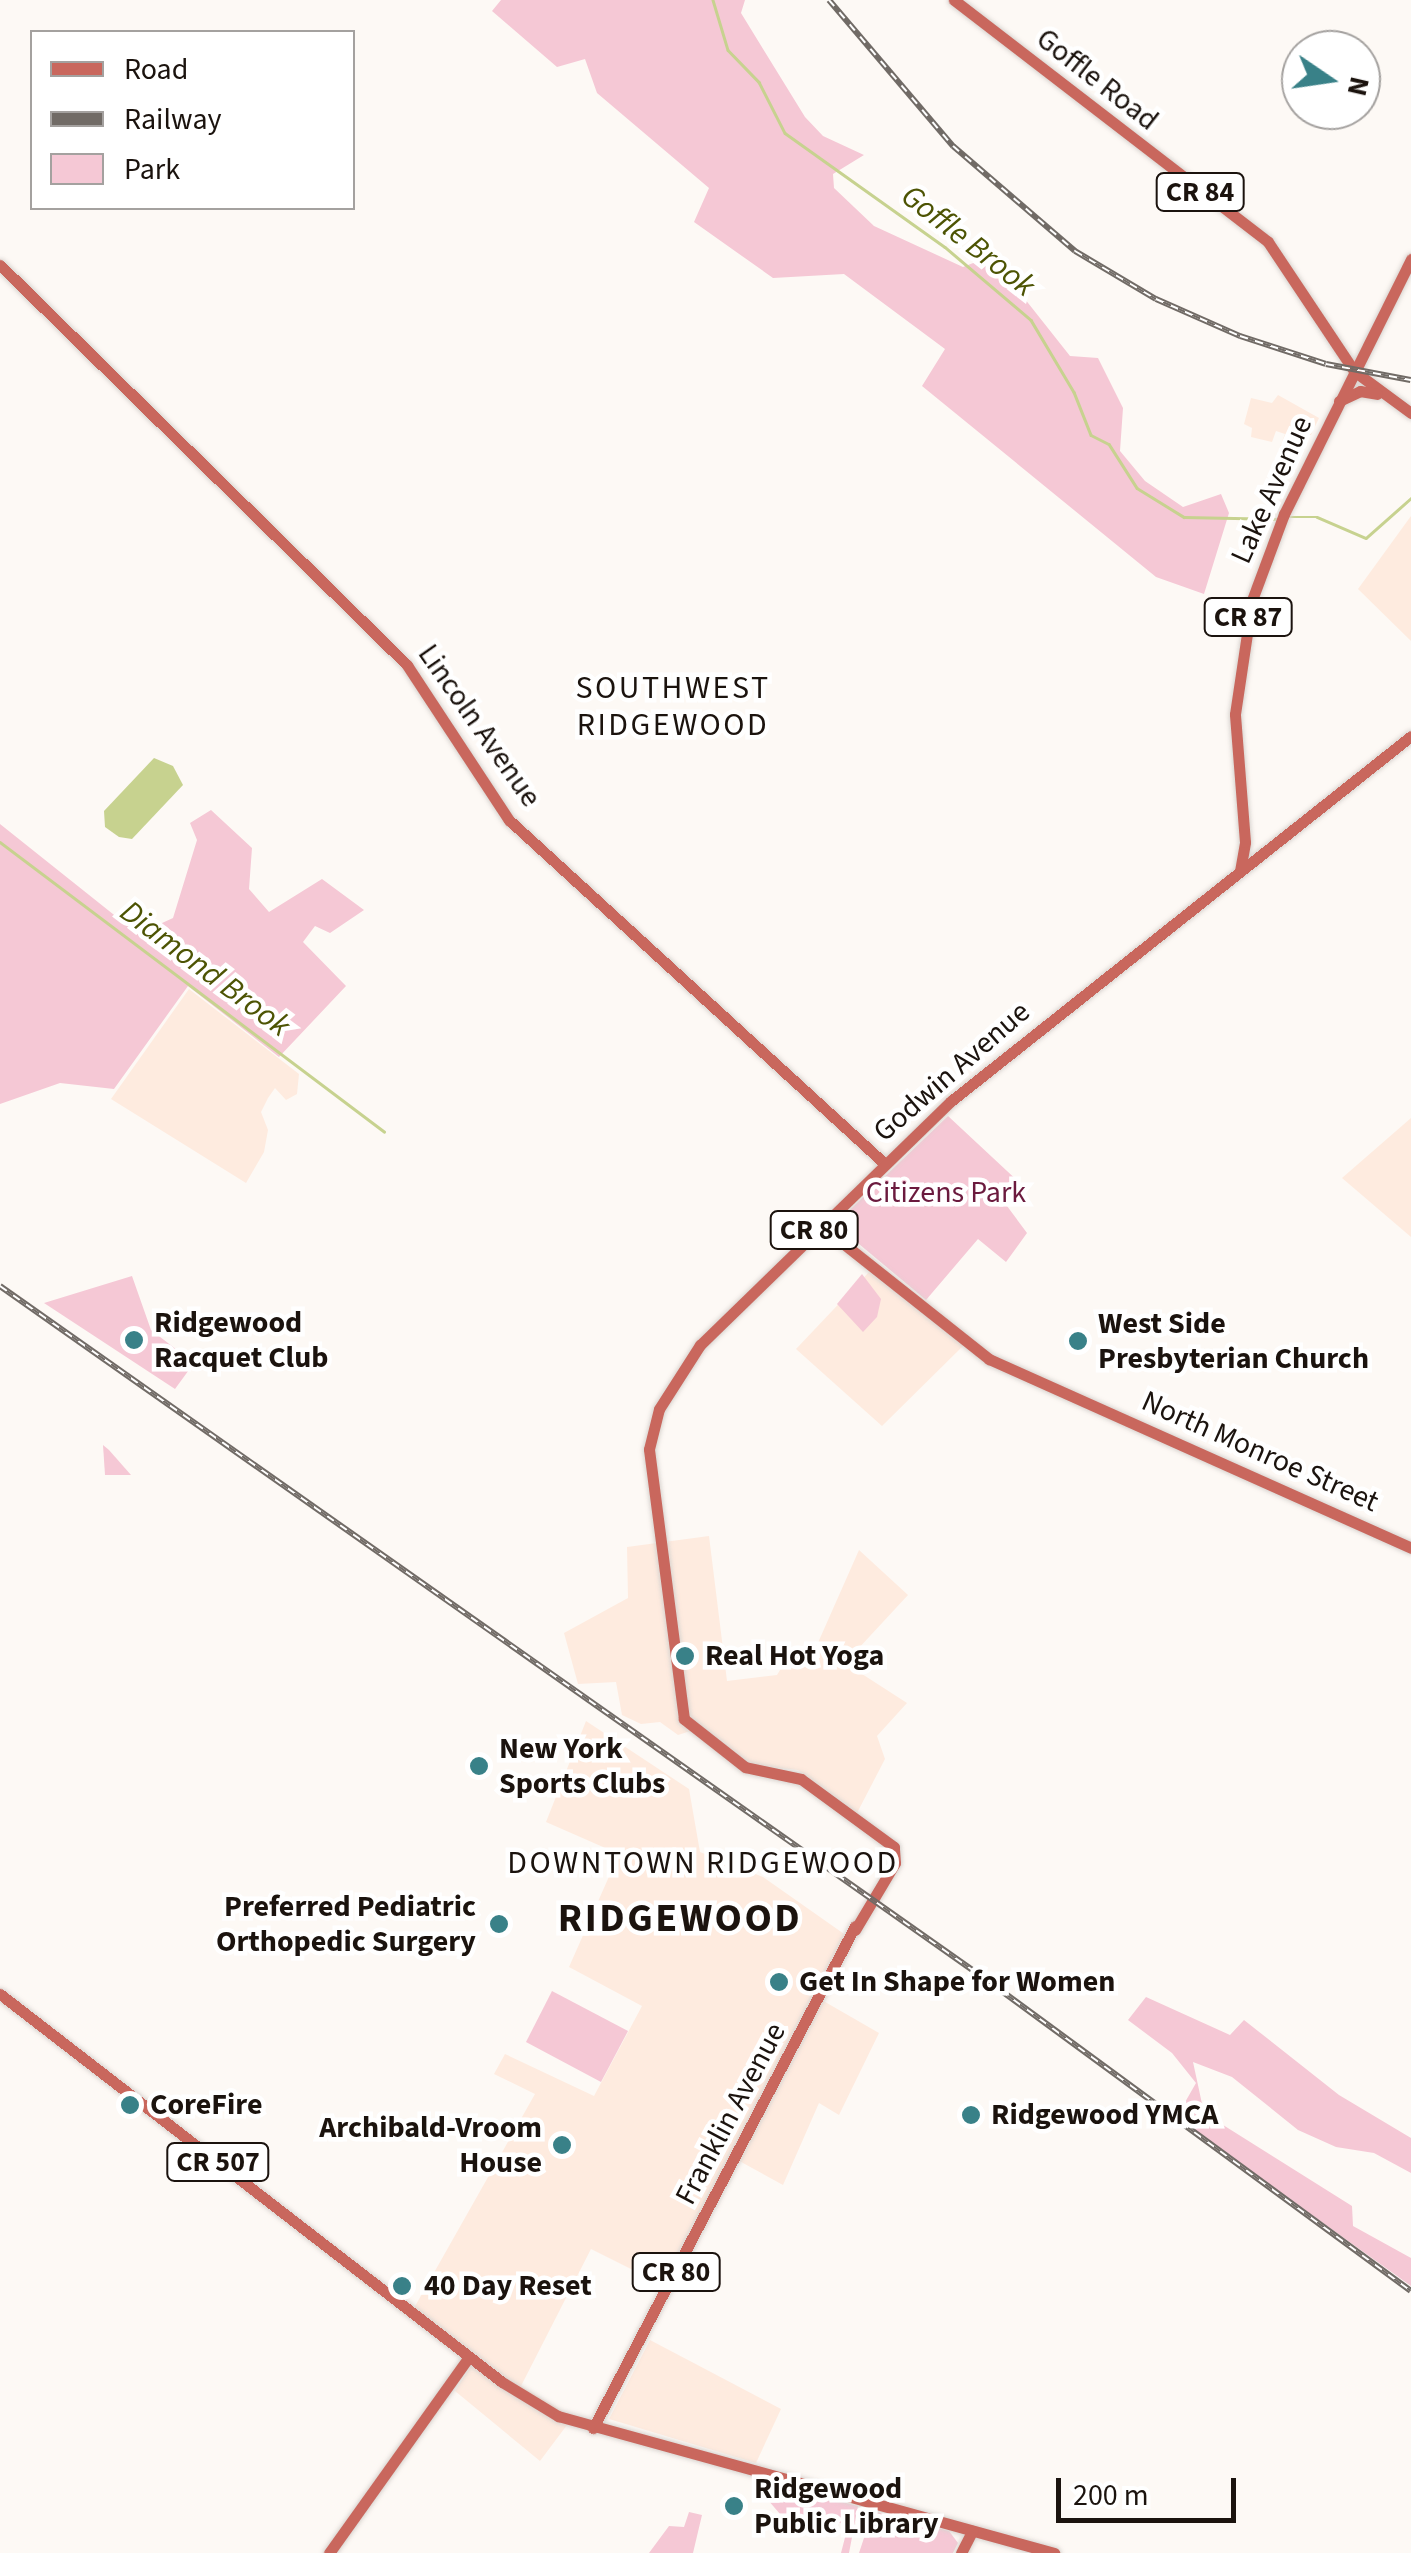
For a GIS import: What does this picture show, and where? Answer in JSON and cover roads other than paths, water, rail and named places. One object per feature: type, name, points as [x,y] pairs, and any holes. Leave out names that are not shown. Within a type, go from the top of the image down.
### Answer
[{"type":"main road","name":"Goffle Road","points":[[954,0],[1268,242],[1354,371],[1411,413]]},
{"type":"main road","name":"CR 87","points":[[1354,371],[1411,259]]},
{"type":"main road","name":"Lincoln Avenue","points":[[0,265],[407,665],[510,820],[884,1163]]},
{"type":"main road","name":"Lake Avenue","points":[[1240,871],[1245,842],[1234,752],[1238,670],[1252,600],[1282,519],[1354,371]]},
{"type":"main road","points":[[1339,401],[1360,391],[1383,395]]},
{"type":"main road","name":"Godwin Avenue","points":[[854,1930],[887,1851],[794,1781],[745,1768],[686,1725],[649,1449],[652,1427],[684,1364],[820,1225],[958,1095],[1411,736]]},
{"type":"main road","name":"North Monroe Street","points":[[820,1225],[989,1359],[1411,1548]]},
{"type":"main road","name":"Franklin Avenue","points":[[593,2428],[854,1930]]},
{"type":"main road","name":"CR 507","points":[[0,1994],[469,2357],[558,2416],[1054,2553]]},
{"type":"main road","points":[[329,2553],[469,2357]]},
{"type":"main road","points":[[961,2553],[972,2531]]},
{"type":"waterway","name":"Goffle Brook","points":[[713,0],[728,50],[759,82],[785,133],[945,247],[1031,320],[1074,392],[1091,435],[1109,444],[1137,488],[1184,517],[1277,519]]},
{"type":"waterway","name":"Goffle Brook","points":[[1290,517],[1317,517],[1366,538],[1411,498]]},
{"type":"waterway","name":"Diamond Brook","points":[[0,842],[384,1131]]},
{"type":"railway","points":[[829,0],[953,146],[1075,251],[1156,299],[1240,336],[1326,364],[1411,380]]},
{"type":"railway","points":[[0,1286],[988,1981],[1411,2291]]},
{"type":"place","name":"Ridgewood Racquet Club","points":[[134,1340]]},
{"type":"place","name":"West Side Presbyterian Church","points":[[1078,1341]]},
{"type":"place","name":"Real Hot Yoga","points":[[685,1656]]},
{"type":"place","name":"New York Sports Clubs","points":[[479,1766]]},
{"type":"place","name":"Preferred Pediatric Orthopedic Surgery","points":[[499,1924]]},
{"type":"place","name":"Get In Shape for Women","points":[[779,1982]]},
{"type":"place","name":"CoreFire","points":[[130,2105]]},
{"type":"place","name":"Ridgewood YMCA","points":[[971,2115]]},
{"type":"place","name":"Archibald-Vroom House","points":[[562,2145]]},
{"type":"place","name":"40 Day Reset","points":[[402,2286]]},
{"type":"place","name":"Ridgewood Public Library","points":[[734,2506]]},
{"type":"district","name":"SOUTHWEST RIDGEWOOD","points":[[673,708]]},
{"type":"district","name":"DOWNTOWN RIDGEWOOD","points":[[703,1863]]},
{"type":"district","name":"RIDGEWOOD","points":[[680,1919]]},
{"type":"park label","name":"Citizens Park","points":[[946,1193]]}]
